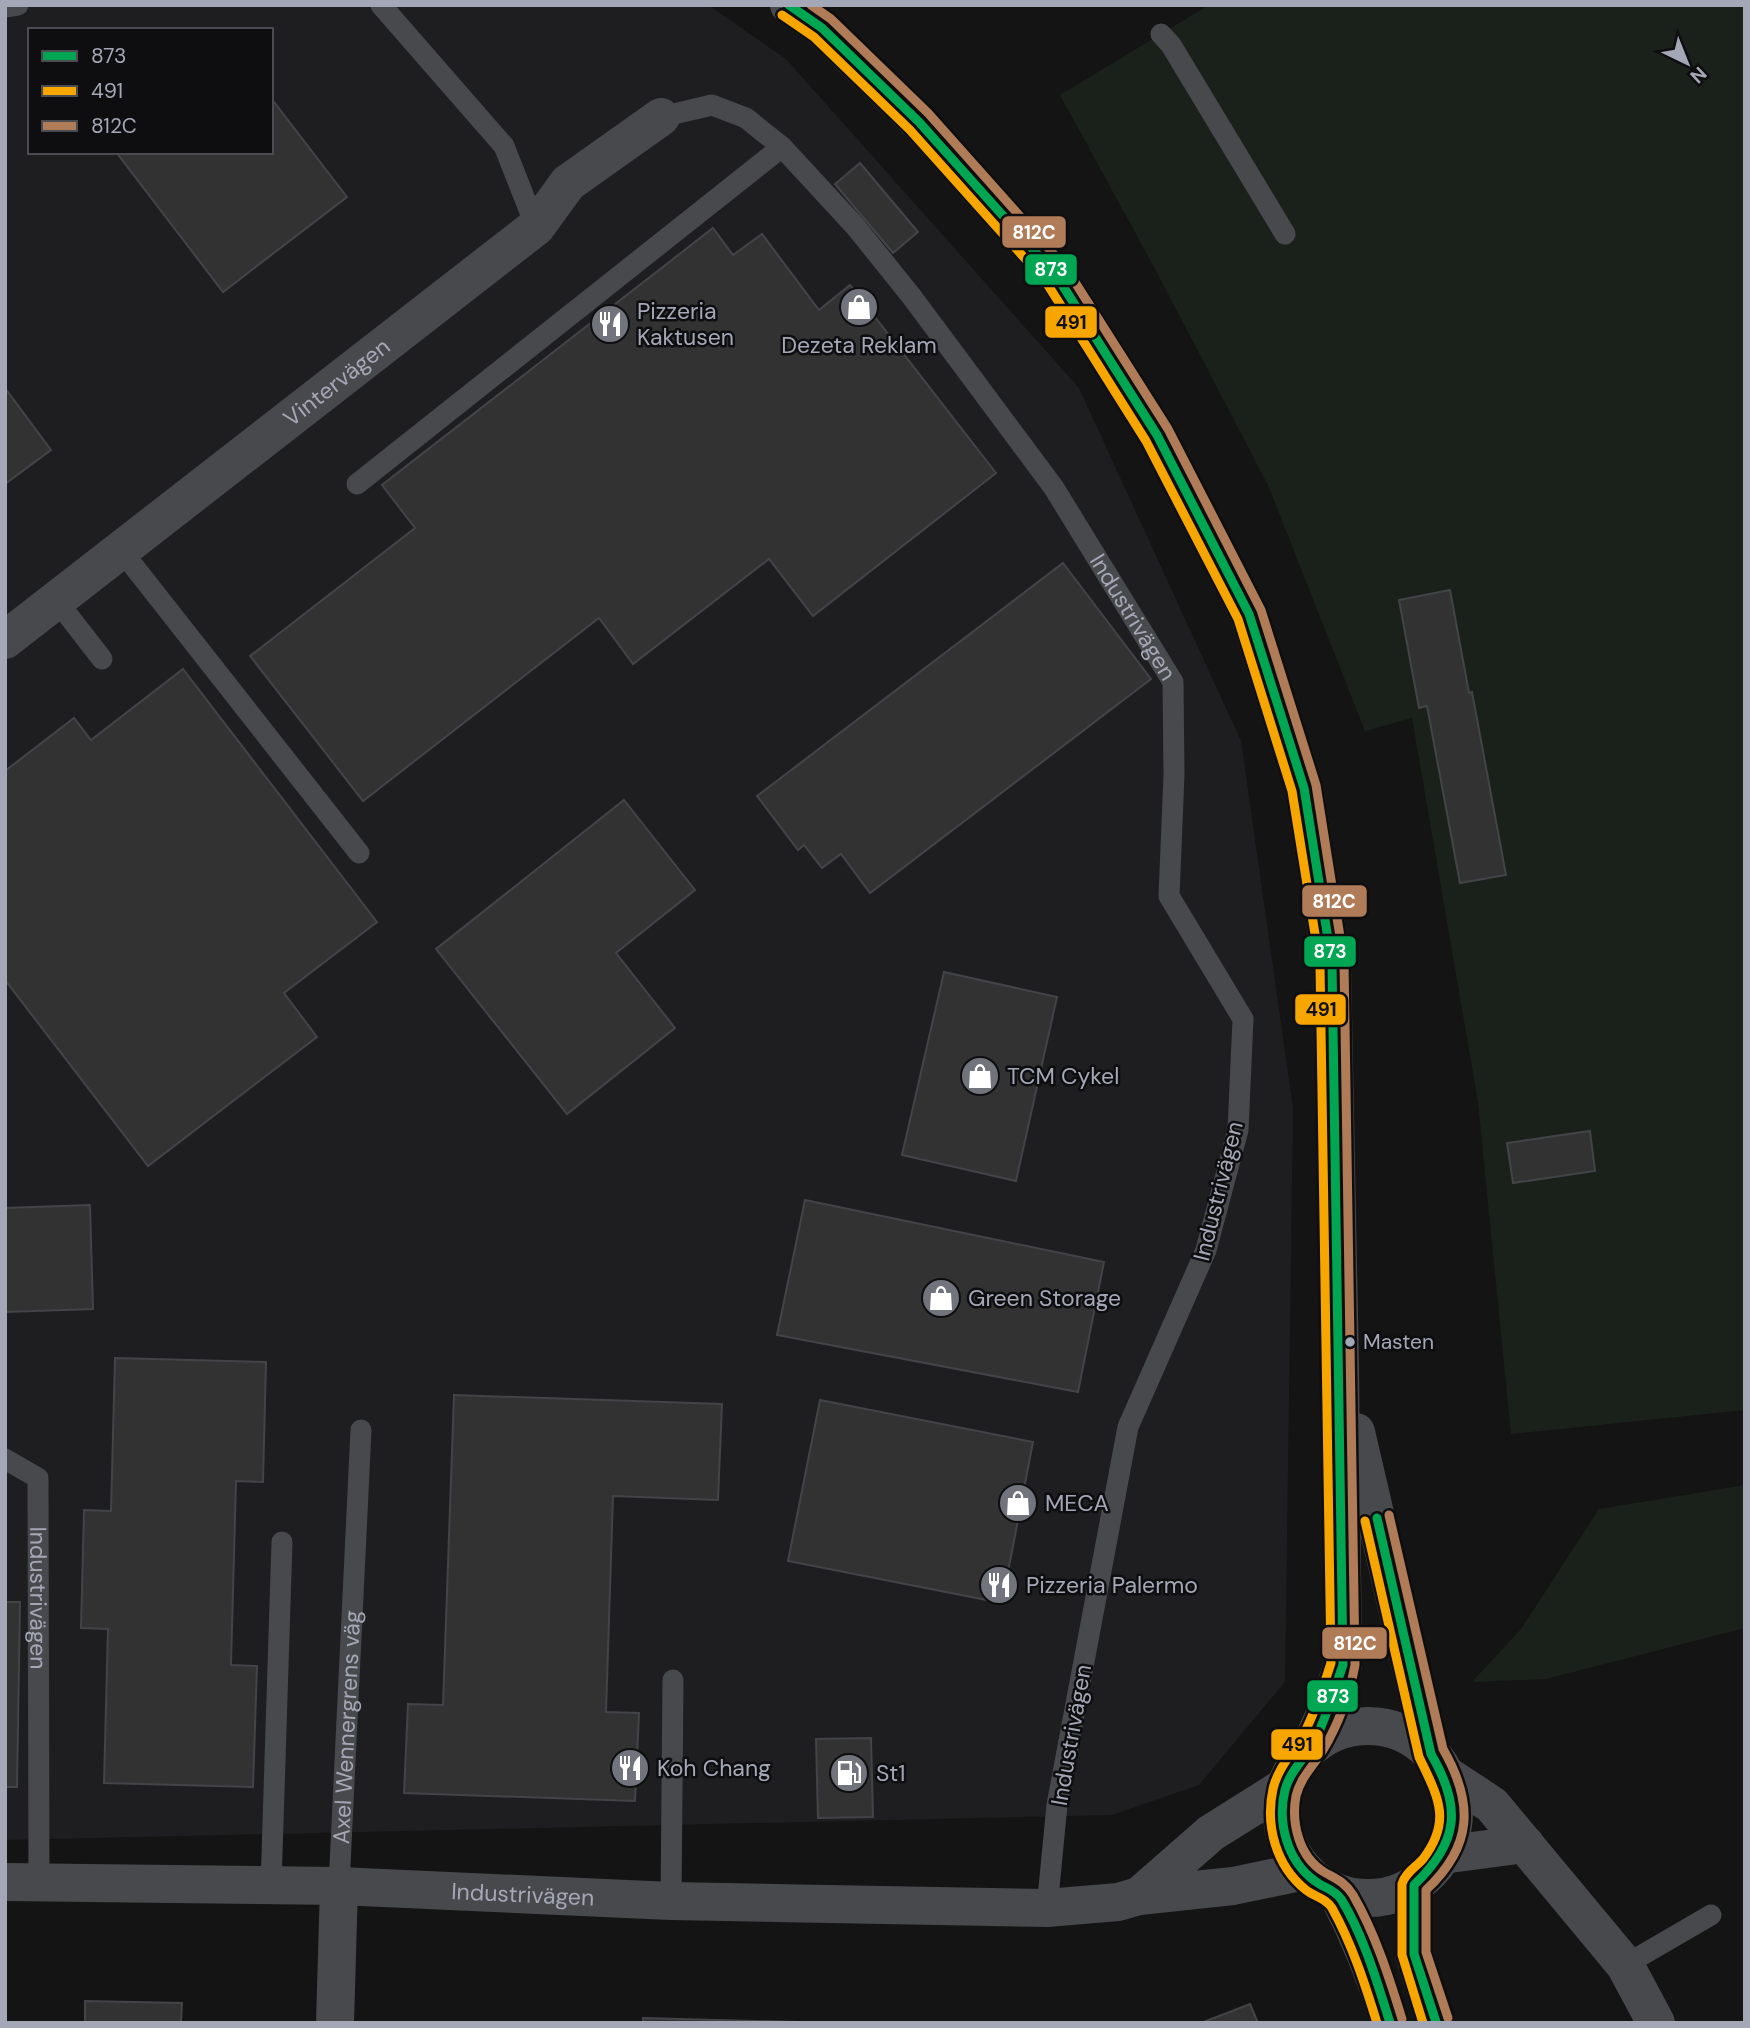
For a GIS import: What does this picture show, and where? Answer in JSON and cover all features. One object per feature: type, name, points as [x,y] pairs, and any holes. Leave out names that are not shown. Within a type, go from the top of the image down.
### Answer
[{"type":"highway","points":[[1414,1885],[1414,1954],[1436,2023]]},
{"type":"highway","points":[[1337,1893],[1364,1947],[1390,2023]]},
{"type":"street","points":[[789,5],[832,17],[919,122],[1056,275],[1157,435],[1249,614],[1304,788],[1332,964],[1343,1665],[1309,1750]]},
{"type":"street","name":"Vintervägen","points":[[5,640],[536,227],[568,183],[661,117]]},
{"type":"street","points":[[1340,1366],[1438,1764],[1452,1795],[1454,1817],[1442,1855],[1430,1872],[1414,1885],[1381,1897],[1359,1898],[1337,1893],[1316,1881],[1292,1854],[1282,1817],[1286,1786],[1295,1766],[1309,1750],[1339,1731],[1372,1726],[1413,1739],[1438,1764],[1492,1805],[1625,1965],[1656,2023]]},
{"type":"street","name":"Industrivägen","points":[[1139,1896],[1211,1833],[1286,1786]]},
{"type":"street","points":[[1442,1855],[1525,1844]]},
{"type":"street","name":"Industrivägen","points":[[22,1882],[339,1886],[671,1901],[1048,1908],[1118,1902],[1139,1896],[1233,1886],[1305,1871]]},
{"type":"street","name":"Axel Wennergrens väg","points":[[335,2023],[339,1886]]},
{"type":"lane","points":[[5,7],[18,5]]},
{"type":"lane","points":[[381,5],[504,146],[536,227]]},
{"type":"lane","points":[[1161,34],[1171,45],[1285,234]]},
{"type":"lane","name":"Industrivägen","points":[[661,117],[712,105],[746,118],[782,147],[855,226],[912,298],[1064,505],[1173,682],[1174,775],[1169,896],[1243,1019],[1238,1130],[1206,1250],[1128,1427],[1057,1805],[1048,1908]]},
{"type":"lane","points":[[357,484],[782,147]]},
{"type":"lane","points":[[121,550],[359,853]]},
{"type":"lane","points":[[57,601],[102,659]]},
{"type":"lane","name":"Axel Wennergrens väg","points":[[339,1886],[362,1430]]},
{"type":"lane","name":"Industrivägen","points":[[5,1459],[38,1478],[22,1882]]},
{"type":"lane","points":[[271,1885],[282,1542]]},
{"type":"lane","points":[[671,1901],[673,1680]]},
{"type":"lane","points":[[1625,1965],[1711,1915]]},
{"type":"shaded area","points":[[5,5],[708,5],[786,59],[1079,388],[1241,741],[1293,1108],[1285,1682],[1199,1785],[1112,1815],[5,1840]]},
{"type":"shaded area","points":[[1209,5],[1745,5],[1745,1410],[1511,1434],[1478,1102],[1412,718],[1365,731],[1268,485],[1060,95]]},
{"type":"shaded area","points":[[1745,1485],[1745,1628],[1546,1679],[1472,1682],[1521,1629],[1599,1509]]},
{"type":"building","points":[[273,101],[347,197],[223,292],[118,154],[273,154]]},
{"type":"building","points":[[860,163],[918,232],[893,253],[835,184]]},
{"type":"building","points":[[713,228],[733,255],[762,234],[819,310],[850,285],[996,473],[813,616],[769,559],[633,664],[599,618],[363,801],[250,656],[415,528],[382,485]]},
{"type":"building","points":[[5,388],[51,450],[5,484]]},
{"type":"building","points":[[1063,563],[1151,679],[870,893],[841,854],[822,868],[804,845],[798,850],[757,796]]},
{"type":"building","points":[[1450,590],[1506,875],[1460,883],[1427,706],[1419,708],[1399,600]]},
{"type":"building","points":[[183,669],[377,922],[284,993],[317,1037],[148,1166],[5,980],[5,771],[74,718],[91,740]]},
{"type":"building","points":[[624,800],[695,890],[616,953],[675,1028],[567,1114],[436,949]]},
{"type":"building","name":"TCM Cykel","points":[[944,972],[1057,997],[1016,1181],[902,1155]]},
{"type":"building","points":[[1590,1131],[1595,1171],[1513,1183],[1507,1143]]},
{"type":"building","name":"Green Storage","points":[[805,1200],[1104,1262],[1078,1392],[777,1335]]},
{"type":"building","points":[[90,1205],[93,1309],[5,1312],[5,1208]]},
{"type":"building","points":[[115,1358],[266,1362],[263,1482],[236,1481],[231,1665],[257,1666],[253,1787],[104,1783],[108,1629],[81,1628],[84,1510],[111,1511]]},
{"type":"building","points":[[454,1395],[722,1404],[718,1500],[613,1496],[606,1712],[639,1713],[635,1801],[404,1793],[408,1704],[443,1705]]},
{"type":"building","points":[[820,1400],[1033,1442],[1002,1603],[788,1561]]},
{"type":"building","points":[[5,1602],[20,1602],[17,1787],[5,1787]]},
{"type":"building","points":[[871,1738],[873,1817],[818,1818],[816,1739]]},
{"type":"building","points":[[85,2001],[182,2003],[181,2023],[85,2023]]},
{"type":"building","points":[[1250,2004],[1258,2023],[1201,2023]]},
{"type":"building","points":[[643,2018],[834,2023],[643,2023]]},
{"type":"transit line","name":"873","points":[[789,5],[822,28],[919,122],[1056,275],[1157,435],[1249,614],[1304,788],[1332,964],[1343,1665],[1315,1740],[1287,1783],[1282,1815],[1286,1840],[1297,1863],[1305,1873],[1341,1899],[1357,1928],[1390,2023]]},
{"type":"transit line","name":"812C","points":[[811,5],[831,19],[928,113],[1066,268],[1168,429],[1261,610],[1316,785],[1344,962],[1355,1665],[1347,1698],[1334,1730],[1298,1789],[1295,1817],[1299,1839],[1308,1858],[1315,1866],[1347,1887],[1361,1910],[1381,1956],[1402,2019]]},
{"type":"transit line","name":"491","points":[[782,15],[814,37],[910,130],[1046,282],[1146,441],[1238,619],[1292,791],[1320,965],[1331,1663],[1308,1725],[1275,1781],[1271,1817],[1275,1844],[1287,1869],[1306,1890],[1330,1905],[1339,1922],[1358,1964],[1377,2023]]},
{"type":"transit line","name":"812C","points":[[1389,1515],[1443,1749],[1453,1769],[1464,1806],[1464,1823],[1453,1857],[1426,1890],[1426,1952],[1448,2018]]},
{"type":"transit line","name":"873","points":[[1377,1518],[1431,1754],[1448,1791],[1451,1807],[1451,1823],[1440,1854],[1414,1885],[1414,1954],[1436,2022]]},
{"type":"transit line","name":"491","points":[[1365,1521],[1419,1757],[1439,1808],[1438,1832],[1432,1845],[1402,1884],[1402,1955],[1423,2023]]},
{"type":"place","name":"Dezeta Reklam","points":[[859,307]]},
{"type":"place","name":"Pizzeria Kaktusen","points":[[610,324]]},
{"type":"place","name":"TCM Cykel","points":[[980,1076]]},
{"type":"place","name":"Green Storage","points":[[941,1298]]},
{"type":"place","name":"Masten","points":[[1350,1342]]},
{"type":"place","name":"MECA","points":[[1018,1503]]},
{"type":"place","name":"Pizzeria Palermo","points":[[999,1585]]},
{"type":"place","name":"Koh Chang","points":[[630,1768]]},
{"type":"place","name":"St1","points":[[849,1773]]}]
